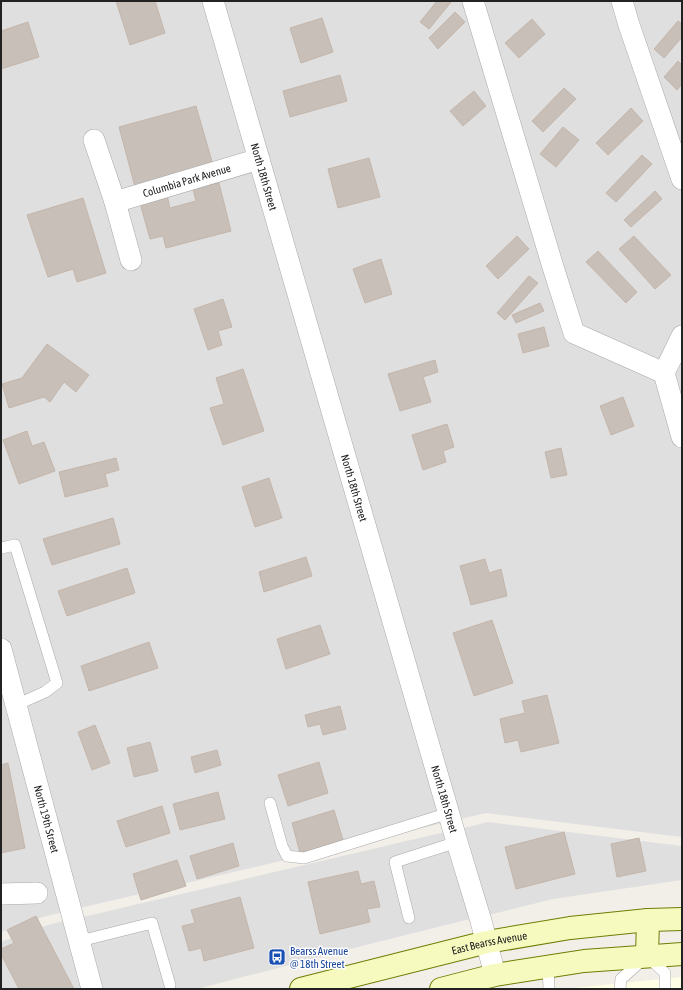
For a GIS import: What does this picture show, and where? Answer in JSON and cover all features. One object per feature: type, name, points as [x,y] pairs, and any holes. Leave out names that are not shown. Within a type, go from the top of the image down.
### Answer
[{"type":"main road","name":"East Bearss Avenue","points":[[301,989],[487,942],[570,928],[648,920],[682,919]]},
{"type":"main road","points":[[647,956],[648,920]]},
{"type":"main road","points":[[441,989],[495,975],[584,961],[682,954]]},
{"type":"street","name":"North 18th Street","points":[[213,1],[450,813],[495,975]]},
{"type":"street","points":[[473,1],[574,333],[664,373]]},
{"type":"street","points":[[622,1],[682,179]]},
{"type":"street","points":[[94,140],[115,202],[131,260]]},
{"type":"street","name":"Columbia Park Avenue","points":[[115,202],[259,159]]},
{"type":"street","points":[[682,336],[664,373],[682,437]]},
{"type":"street","name":"North 19th Street","points":[[1,649],[92,989]]},
{"type":"street","points":[[1,894],[37,892]]},
{"type":"lane","points":[[1,548],[15,545],[57,683],[45,692],[16,705]]},
{"type":"lane","points":[[270,803],[282,846],[287,856],[304,858],[450,813]]},
{"type":"lane","points":[[409,918],[395,862],[457,842]]},
{"type":"lane","points":[[80,941],[152,922],[170,985]]},
{"type":"lane","points":[[620,989],[621,979],[647,956],[665,973],[665,989]]},
{"type":"lane","points":[[548,967],[549,989]]},
{"type":"shaded area","points":[[1,1],[682,1],[682,837],[486,813],[46,916],[1,932]]},
{"type":"shaded area","points":[[488,822],[682,846],[682,880],[553,899],[489,915],[464,828]]},
{"type":"shaded area","points":[[445,832],[470,919],[197,989],[102,989],[83,917]]},
{"type":"shaded area","points":[[64,921],[82,989],[1,989],[1,942],[48,925]]},
{"type":"shaded area","points":[[682,977],[682,989],[567,989],[574,988]]},
{"type":"building","points":[[116,1],[155,1],[165,33],[130,45]]},
{"type":"building","points":[[437,1],[452,1],[429,29],[420,22]]},
{"type":"building","points":[[455,12],[465,22],[438,49],[429,38]]},
{"type":"building","points":[[322,18],[333,52],[301,63],[290,28]]},
{"type":"building","points":[[532,19],[545,34],[519,58],[505,43]]},
{"type":"building","points":[[678,21],[682,24],[682,37],[664,58],[654,49]]},
{"type":"building","points":[[28,22],[39,57],[1,69],[1,31]]},
{"type":"building","points":[[678,61],[682,65],[682,84],[677,90],[664,77]]},
{"type":"building","points":[[340,75],[347,101],[290,117],[283,91]]},
{"type":"building","points":[[564,88],[576,99],[543,132],[532,121]]},
{"type":"building","points":[[474,91],[486,106],[463,126],[450,111]]},
{"type":"building","points":[[196,106],[213,165],[135,187],[119,127]]},
{"type":"building","points":[[631,108],[643,121],[608,155],[596,143]]},
{"type":"building","points":[[563,127],[579,140],[556,167],[540,154]]},
{"type":"building","points":[[642,155],[652,164],[616,202],[606,193]]},
{"type":"building","points":[[369,158],[380,197],[338,208],[328,169]]},
{"type":"building","points":[[219,183],[231,231],[166,248],[163,236],[150,239],[140,203],[167,195],[170,208],[196,201],[193,189]]},
{"type":"building","points":[[655,191],[662,199],[631,227],[624,220]]},
{"type":"building","points":[[83,198],[106,273],[77,282],[73,269],[48,277],[27,215]]},
{"type":"building","points":[[517,236],[529,249],[498,279],[486,266]]},
{"type":"building","points":[[634,236],[671,275],[655,289],[619,249]]},
{"type":"building","points":[[598,251],[637,292],[626,303],[586,262]]},
{"type":"building","points":[[381,259],[392,294],[365,303],[353,269]]},
{"type":"building","points":[[529,276],[538,283],[505,320],[497,313]]},
{"type":"building","points":[[223,299],[232,327],[218,331],[222,345],[208,350],[194,309]]},
{"type":"building","points":[[540,303],[544,311],[516,323],[512,315]]},
{"type":"building","points":[[544,327],[549,346],[523,353],[518,334]]},
{"type":"building","points":[[47,344],[89,375],[76,392],[64,382],[50,402],[44,397],[9,408],[2,384],[22,378]]},
{"type":"building","points":[[435,360],[438,372],[423,377],[431,402],[400,411],[388,374]]},
{"type":"building","points":[[243,369],[264,431],[223,445],[210,408],[224,404],[216,378]]},
{"type":"building","points":[[623,397],[634,426],[611,435],[600,406]]},
{"type":"building","points":[[447,424],[454,447],[443,451],[446,462],[423,470],[412,435]]},
{"type":"building","points":[[27,431],[32,446],[44,442],[55,471],[19,484],[3,440]]},
{"type":"building","points":[[561,448],[567,475],[551,478],[545,452]]},
{"type":"building","points":[[116,458],[119,470],[105,474],[108,486],[65,497],[59,472]]},
{"type":"building","points":[[269,478],[282,518],[255,527],[242,487]]},
{"type":"building","points":[[113,518],[120,544],[52,565],[43,539]]},
{"type":"building","points":[[306,557],[312,576],[264,592],[259,572]]},
{"type":"building","points":[[485,559],[489,573],[501,569],[507,596],[471,605],[460,566]]},
{"type":"building","points":[[127,568],[135,593],[67,616],[58,591]]},
{"type":"building","points":[[492,620],[513,683],[474,696],[453,633]]},
{"type":"building","points":[[320,625],[330,654],[286,669],[277,639]]},
{"type":"building","points":[[149,642],[158,668],[89,691],[81,666]]},
{"type":"building","points":[[547,695],[559,743],[521,752],[518,740],[505,743],[500,719],[525,713],[522,701]]},
{"type":"building","points":[[340,706],[346,729],[323,735],[320,724],[308,727],[305,715]]},
{"type":"building","points":[[95,725],[110,763],[92,770],[78,732]]},
{"type":"building","points":[[150,742],[158,771],[134,777],[127,748]]},
{"type":"building","points":[[217,750],[221,765],[195,773],[191,757]]},
{"type":"building","points":[[319,762],[328,793],[288,806],[278,775]]},
{"type":"building","points":[[8,763],[25,848],[1,853],[1,765]]},
{"type":"building","points":[[218,792],[225,819],[180,830],[173,804]]},
{"type":"building","points":[[162,806],[170,833],[126,847],[117,821]]},
{"type":"building","points":[[334,810],[343,840],[300,853],[292,823]]},
{"type":"building","points":[[564,832],[575,874],[516,889],[505,847]]},
{"type":"building","points":[[639,838],[646,871],[617,877],[611,844]]},
{"type":"building","points":[[233,843],[239,866],[197,879],[190,856]]},
{"type":"building","points":[[177,860],[186,886],[141,900],[133,874]]},
{"type":"building","points":[[358,871],[361,884],[374,881],[380,907],[367,909],[370,922],[320,934],[308,882]]},
{"type":"building","points":[[240,897],[254,948],[204,961],[201,948],[189,951],[182,926],[195,923],[191,910]]},
{"type":"building","points":[[36,916],[74,989],[19,989],[1,954],[1,949],[14,943],[7,930]]},
{"type":"place","name":"Bearss Avenue @ 18th Street","points":[[277,957]]}]
